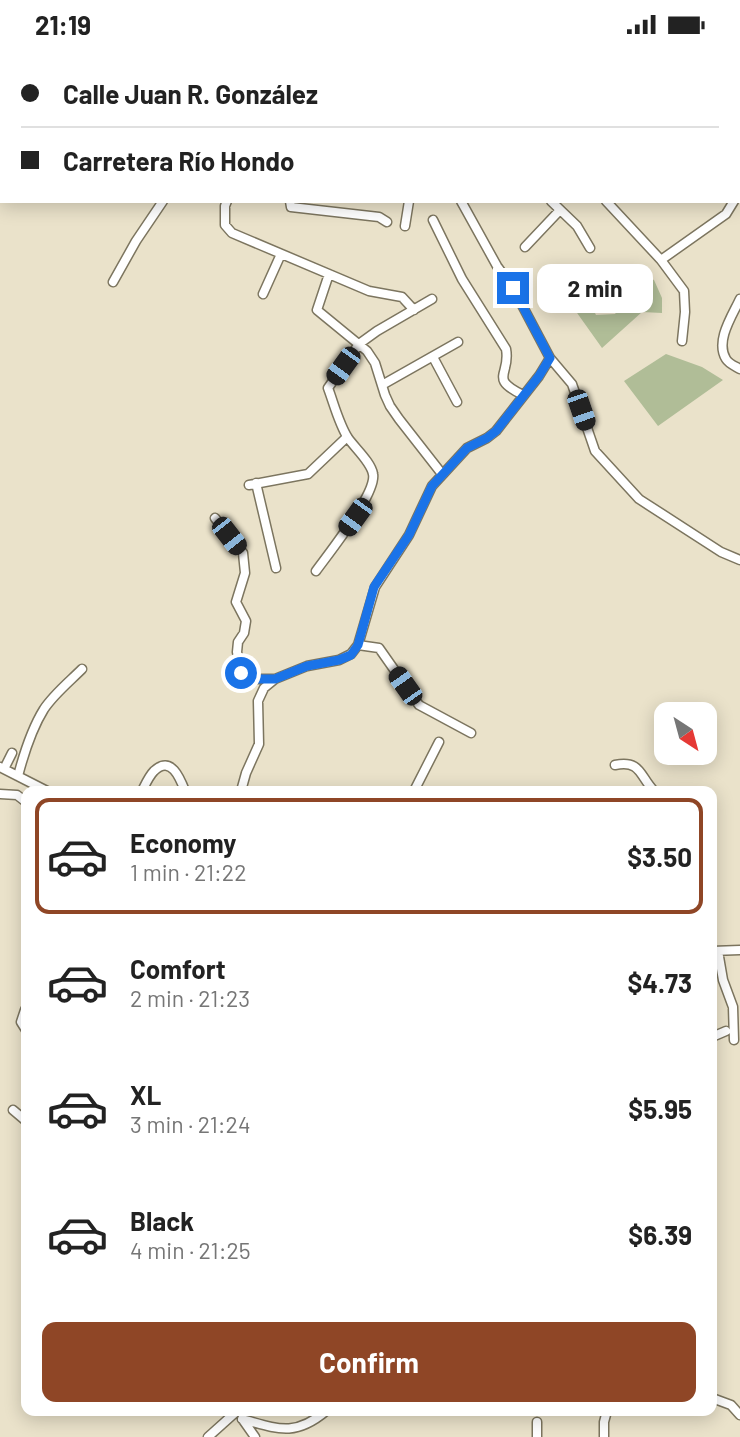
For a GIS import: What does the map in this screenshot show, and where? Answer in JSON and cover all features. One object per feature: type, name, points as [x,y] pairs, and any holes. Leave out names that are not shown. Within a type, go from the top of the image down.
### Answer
[{"type":"street","points":[[113,282],[162,203]]},
{"type":"street","points":[[226,203],[225,225],[232,233],[369,291],[402,297],[414,310]]},
{"type":"street","points":[[290,203],[291,207],[379,217],[387,222]]},
{"type":"street","points":[[405,226],[409,203]]},
{"type":"street","points":[[462,203],[497,266],[513,288],[550,358],[572,384],[595,451],[639,499],[720,552],[740,560]]},
{"type":"street","points":[[553,203],[578,226],[590,248]]},
{"type":"street","points":[[608,203],[662,260],[684,291],[682,341]]},
{"type":"street","points":[[662,260],[726,214],[733,203]]},
{"type":"street","points":[[525,247],[560,210]]},
{"type":"street","points":[[433,220],[462,279],[506,349],[508,359],[502,378],[504,383],[523,395]]},
{"type":"street","points":[[263,294],[281,254]]},
{"type":"street","points":[[329,274],[317,310],[367,351],[375,363],[385,395],[399,419],[442,474]]},
{"type":"street","points":[[317,571],[355,517],[374,476],[347,437],[327,388],[359,344],[432,299]]},
{"type":"street","points":[[740,299],[725,333],[722,348],[727,361],[740,369]]},
{"type":"street","points":[[382,385],[458,342]]},
{"type":"street","points":[[433,357],[457,402]]},
{"type":"street","points":[[242,786],[259,744],[258,701],[264,688],[275,679],[307,666],[351,655],[358,645],[374,587],[409,535],[432,486],[467,448],[496,431],[550,358]]},
{"type":"street","points":[[276,568],[252,484],[308,474],[347,437]]},
{"type":"street","points":[[215,518],[243,553],[245,573],[236,602],[246,621],[237,652],[241,673],[250,679],[275,679]]},
{"type":"street","points":[[358,645],[379,648],[419,705],[471,733]]},
{"type":"street","points":[[18,776],[27,743],[44,710],[53,697],[82,669]]},
{"type":"street","points":[[417,786],[439,742]]},
{"type":"street","points":[[12,753],[2,768],[37,786]]},
{"type":"street","points":[[615,765],[626,763],[636,766],[649,786]]},
{"type":"street","points":[[145,786],[154,771],[163,766],[170,767],[178,774],[183,786]]},
{"type":"street","points":[[0,794],[17,795],[21,798]]},
{"type":"street","points":[[717,951],[740,950]]},
{"type":"street","points":[[717,958],[733,1007],[734,1041]]},
{"type":"street","points":[[717,1035],[726,1031]]},
{"type":"street","points":[[13,1110],[21,1117]]},
{"type":"street","points":[[717,1398],[731,1405],[740,1415]]},
{"type":"street","points":[[208,1437],[236,1416]]},
{"type":"street","points":[[240,1416],[256,1437]]},
{"type":"street","points":[[244,1416],[280,1429],[297,1430],[320,1416]]},
{"type":"street","points":[[604,1437],[606,1416]]},
{"type":"street","points":[[537,1422],[537,1437]]},
{"type":"green space","points":[[582,269],[591,283],[588,299],[596,315],[615,314],[635,288],[623,274],[630,271],[654,280],[662,298],[662,313],[642,312],[602,348],[565,296],[565,273]]},
{"type":"green space","points":[[666,354],[702,367],[723,380],[658,426],[624,381]]},
{"type":"route","points":[[241,673],[250,679],[275,679],[307,666],[351,655],[358,645],[374,587],[409,535],[432,486],[467,448],[496,431],[550,358],[513,288]]}]
